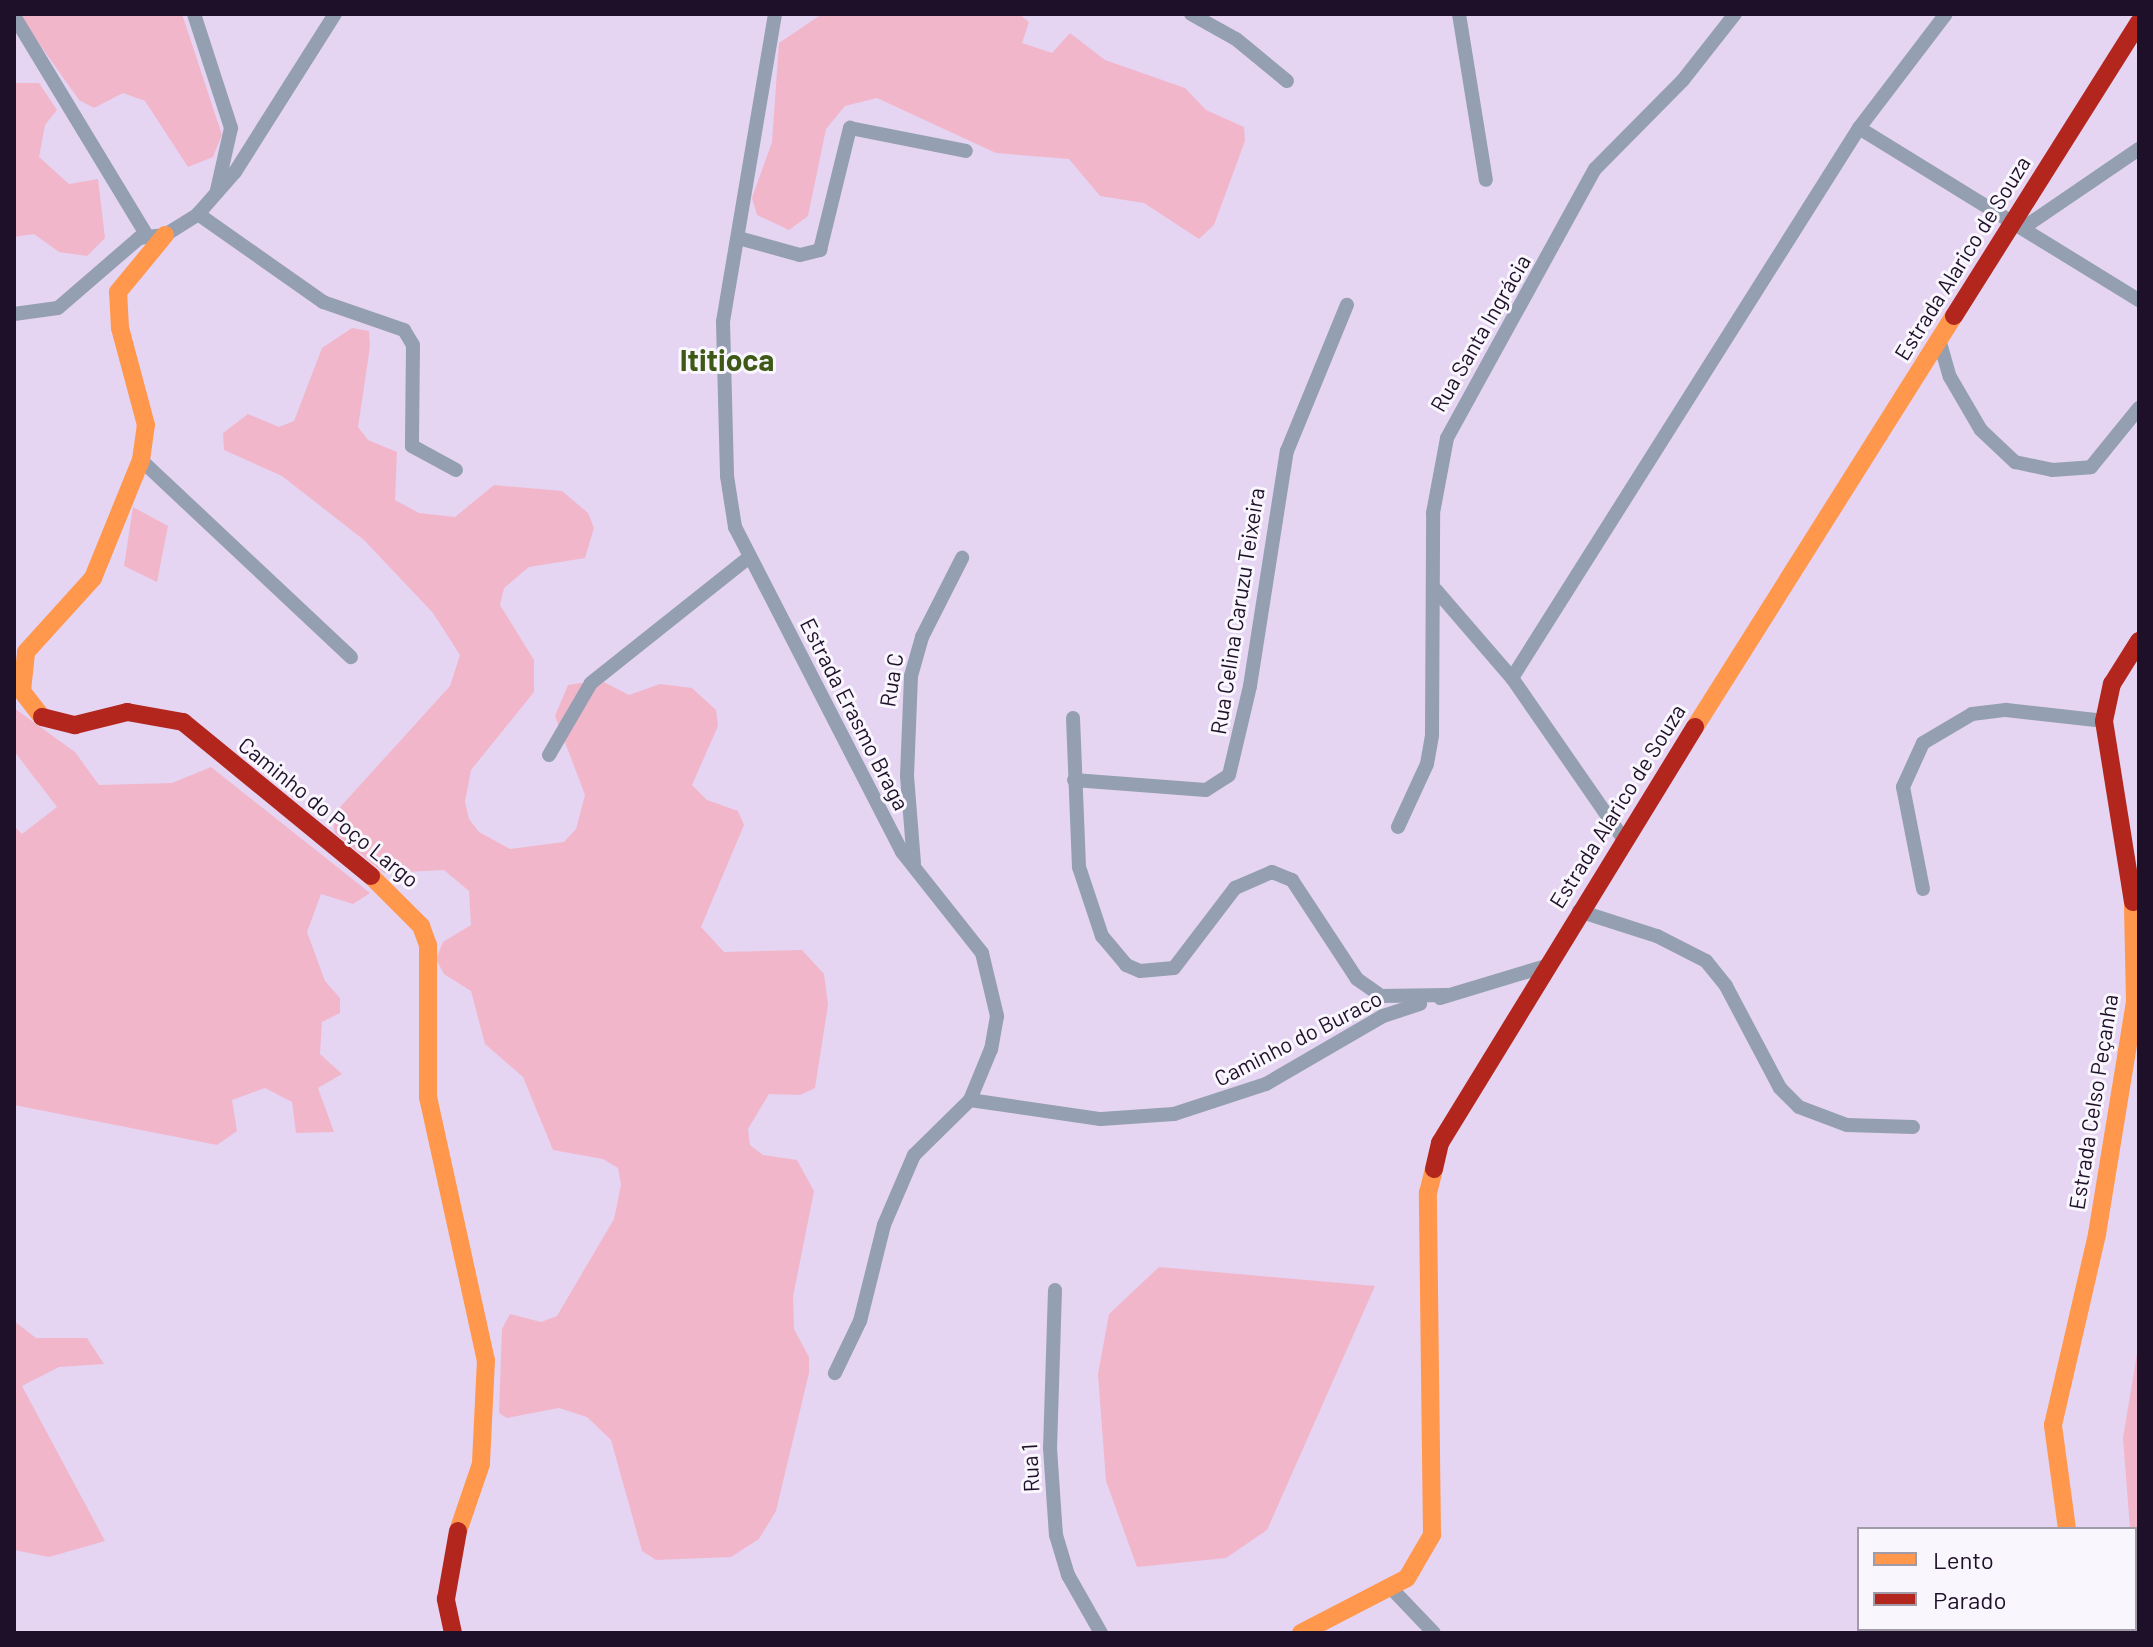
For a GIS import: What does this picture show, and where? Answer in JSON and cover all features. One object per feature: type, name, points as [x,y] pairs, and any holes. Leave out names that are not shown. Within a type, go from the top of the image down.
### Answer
[{"type":"main road","name":"Estrada Alarico de Souza","points":[[1301,1633],[1391,1588],[1423,1559],[1432,1535],[1432,1173],[1440,1143],[1579,911],[1940,343],[2018,226],[2139,22]]},
{"type":"main road","name":"Caminho do Poço Largo","points":[[165,235],[118,292],[120,328],[146,425],[141,460],[93,578],[26,652],[22,691],[36,714],[62,725],[127,712],[183,722],[378,881],[421,926],[428,945],[428,1097],[486,1360],[481,1464],[449,1559],[446,1599],[453,1633]]},
{"type":"main road","name":"Estrada Celso Peçanha","points":[[2067,1527],[2053,1425],[2097,1234],[2135,1001],[2132,871],[2104,721],[2112,684],[2139,641]]},
{"type":"street","points":[[194,14],[224,97],[231,128],[216,194]]},
{"type":"street","points":[[14,314],[58,308],[146,234],[165,235],[198,214],[216,194],[335,14]]},
{"type":"street","name":"Estrada Erasmo Braga","points":[[775,14],[742,239],[723,322],[722,390],[727,476],[747,559],[915,868],[963,925],[994,986],[991,1049],[970,1100],[914,1155],[884,1225],[860,1321],[835,1373]]},
{"type":"street","points":[[1191,14],[1236,39],[1287,81]]},
{"type":"street","points":[[1459,14],[1486,180]]},
{"type":"street","name":"Rua Santa Ingrácia","points":[[1398,827],[1427,764],[1432,735],[1436,590],[1432,533],[1447,438],[1472,386],[1538,280],[1595,169],[1683,80],[1735,14]]},
{"type":"street","points":[[1512,678],[1859,128],[1946,14]]},
{"type":"street","points":[[14,16],[146,234]]},
{"type":"street","points":[[742,239],[800,255],[820,250],[850,128],[966,151]]},
{"type":"street","points":[[1859,128],[2139,300]]},
{"type":"street","points":[[2018,226],[2139,149]]},
{"type":"street","points":[[198,214],[323,302],[404,330],[413,345],[412,446],[456,470]]},
{"type":"street","name":"Rua Celina Caruzu Teixeira","points":[[1074,780],[1206,790],[1229,775],[1250,686],[1287,451],[1347,305]]},
{"type":"street","points":[[1940,343],[1950,377],[1981,430],[2015,462],[2052,470],[2091,467],[2139,408]]},
{"type":"street","points":[[141,460],[351,657]]},
{"type":"street","name":"Rua C","points":[[915,868],[907,776],[911,676],[922,637],[962,558]]},
{"type":"street","points":[[549,755],[591,683],[747,559]]},
{"type":"street","points":[[1436,590],[1512,678],[1624,840]]},
{"type":"street","points":[[1923,889],[1903,787],[1907,767],[1923,743],[1972,714],[1995,711],[2104,721]]},
{"type":"street","points":[[1073,718],[1079,867],[1091,911],[1126,965],[1140,971],[1174,968],[1235,888],[1272,872],[1292,880],[1357,979],[1381,996],[1447,995]]},
{"type":"street","points":[[1579,911],[1657,936],[1706,961],[1726,986],[1780,1088],[1799,1107],[1847,1125],[1913,1127]]},
{"type":"street","name":"Caminho do Buraco","points":[[970,1100],[1085,1118],[1174,1114],[1266,1084],[1383,1016],[1546,966]]},
{"type":"street","name":"Rua 1","points":[[1055,1290],[1050,1448],[1056,1535],[1068,1575],[1101,1633]]},
{"type":"street","points":[[1391,1588],[1434,1633]]},
{"type":"shaded area","points":[[18,14],[182,14],[222,135],[213,157],[188,167],[145,101],[123,93],[94,108],[79,100]]},
{"type":"shaded area","points":[[822,14],[1019,14],[1029,22],[1022,43],[1052,53],[1070,33],[1105,60],[1185,88],[1206,110],[1244,127],[1245,141],[1214,225],[1199,239],[1144,203],[1100,196],[1069,159],[996,153],[877,98],[845,106],[826,129],[808,216],[789,230],[757,215],[752,198],[772,142],[779,43]]},
{"type":"shaded area","points":[[14,83],[39,83],[57,110],[45,125],[39,157],[69,184],[98,179],[105,238],[87,256],[59,252],[34,234],[14,237]]},
{"type":"shaded area","points":[[352,328],[369,331],[370,347],[358,427],[368,440],[397,452],[395,500],[419,513],[455,517],[494,485],[562,491],[588,513],[594,528],[585,558],[529,567],[504,588],[500,605],[534,660],[534,692],[471,770],[465,802],[469,819],[479,832],[510,849],[564,842],[576,829],[585,795],[555,716],[568,685],[600,680],[629,695],[660,684],[692,688],[716,710],[718,726],[692,785],[707,800],[738,811],[744,825],[701,927],[724,952],[802,950],[824,974],[828,1005],[815,1088],[800,1095],[769,1094],[748,1129],[750,1145],[763,1155],[797,1160],[814,1191],[793,1297],[794,1329],[809,1357],[809,1373],[776,1511],[759,1539],[731,1557],[656,1560],[642,1551],[611,1440],[587,1417],[559,1408],[507,1418],[499,1413],[502,1329],[510,1314],[541,1322],[557,1316],[614,1219],[621,1185],[618,1168],[603,1159],[553,1150],[523,1077],[485,1044],[471,991],[444,974],[436,959],[443,942],[471,925],[469,891],[444,870],[384,873],[335,833],[332,816],[450,686],[460,655],[433,613],[364,540],[282,476],[224,450],[223,433],[248,414],[279,427],[294,421],[322,348]]},
{"type":"shaded area","points":[[133,507],[168,526],[157,582],[124,566]]},
{"type":"shaded area","points":[[14,708],[75,752],[99,785],[172,783],[211,767],[370,893],[353,904],[321,894],[307,932],[325,981],[340,998],[340,1013],[322,1022],[320,1054],[342,1074],[318,1088],[334,1132],[296,1133],[292,1102],[265,1088],[232,1100],[237,1131],[217,1145],[14,1105],[14,826],[22,834],[57,807],[14,751]]},
{"type":"shaded area","points":[[1159,1267],[1375,1286],[1267,1530],[1226,1558],[1137,1567],[1106,1481],[1098,1374],[1109,1314]]},
{"type":"shaded area","points":[[14,1321],[36,1338],[87,1338],[104,1364],[59,1367],[22,1386],[105,1541],[49,1557],[14,1550]]},
{"type":"shaded area","points":[[2139,1342],[2139,1546],[2137,1527],[2130,1527],[2123,1438]]},
{"type":"traffic: slow","points":[[42,717],[22,691],[26,652],[93,578],[141,460],[146,425],[120,328],[118,292],[165,235]]},
{"type":"traffic: slow","points":[[1695,727],[1954,316]]},
{"type":"traffic: slow","points":[[371,876],[421,926],[428,945],[428,1097],[486,1360],[481,1464],[458,1531]]},
{"type":"traffic: slow","points":[[2067,1527],[2053,1425],[2097,1234],[2135,1001],[2133,902]]},
{"type":"traffic: slow","points":[[1301,1633],[1407,1578],[1432,1535],[1428,1193],[1434,1169]]},
{"type":"traffic: jam","points":[[1954,316],[2139,22]]},
{"type":"traffic: jam","points":[[2133,902],[2104,721],[2112,684],[2139,641]]},
{"type":"traffic: jam","points":[[42,717],[75,725],[127,712],[183,722],[371,876]]},
{"type":"traffic: jam","points":[[1434,1169],[1440,1143],[1695,727]]},
{"type":"traffic: jam","points":[[453,1633],[446,1599],[458,1531]]},
{"type":"district","name":"Ititioca","points":[[727,359]]}]
